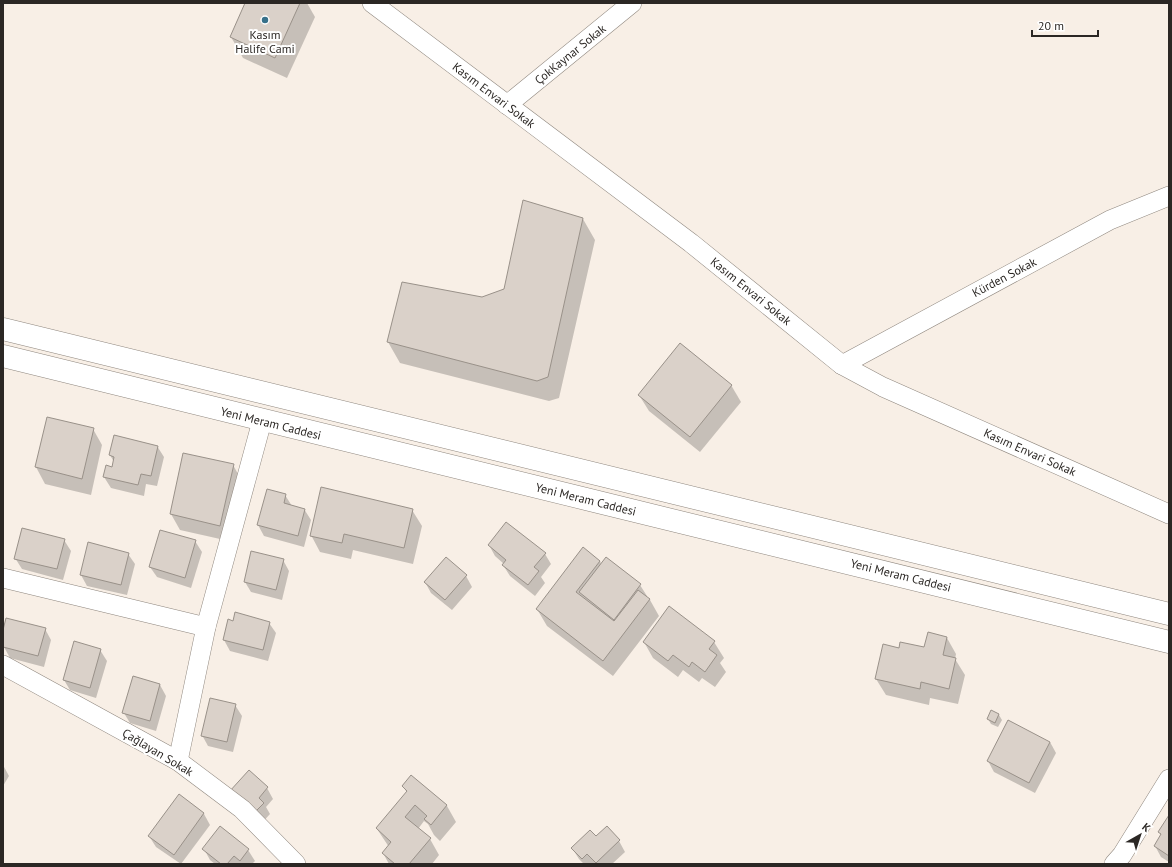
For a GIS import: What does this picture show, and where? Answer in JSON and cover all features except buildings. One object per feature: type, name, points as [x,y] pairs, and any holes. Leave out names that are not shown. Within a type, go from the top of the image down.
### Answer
[{"type":"main road","name":"Yeni Meram Caddesi","points":[[3,329],[1169,614]]},
{"type":"main road","name":"Yeni Meram Caddesi","points":[[3,356],[262,421],[872,568],[1169,642]]},
{"type":"street","name":"Kasım Envari Sokak","points":[[372,3],[691,243],[842,365],[883,387],[1169,514]]},
{"type":"street","name":"ÇokKaynar Sokak","points":[[508,105],[632,3]]},
{"type":"street","name":"Kürden Sokak","points":[[842,365],[1110,220],[1169,196]]},
{"type":"street","points":[[178,761],[206,628],[262,421]]},
{"type":"street","points":[[3,578],[206,628]]},
{"type":"street","name":"Çağlayan Sokak","points":[[3,665],[178,761],[242,809],[296,864]]},
{"type":"street","points":[[1114,864],[1122,855],[1169,779]]},
{"type":"place","name":"Kasım Halife Cami","points":[[265,20]]}]
